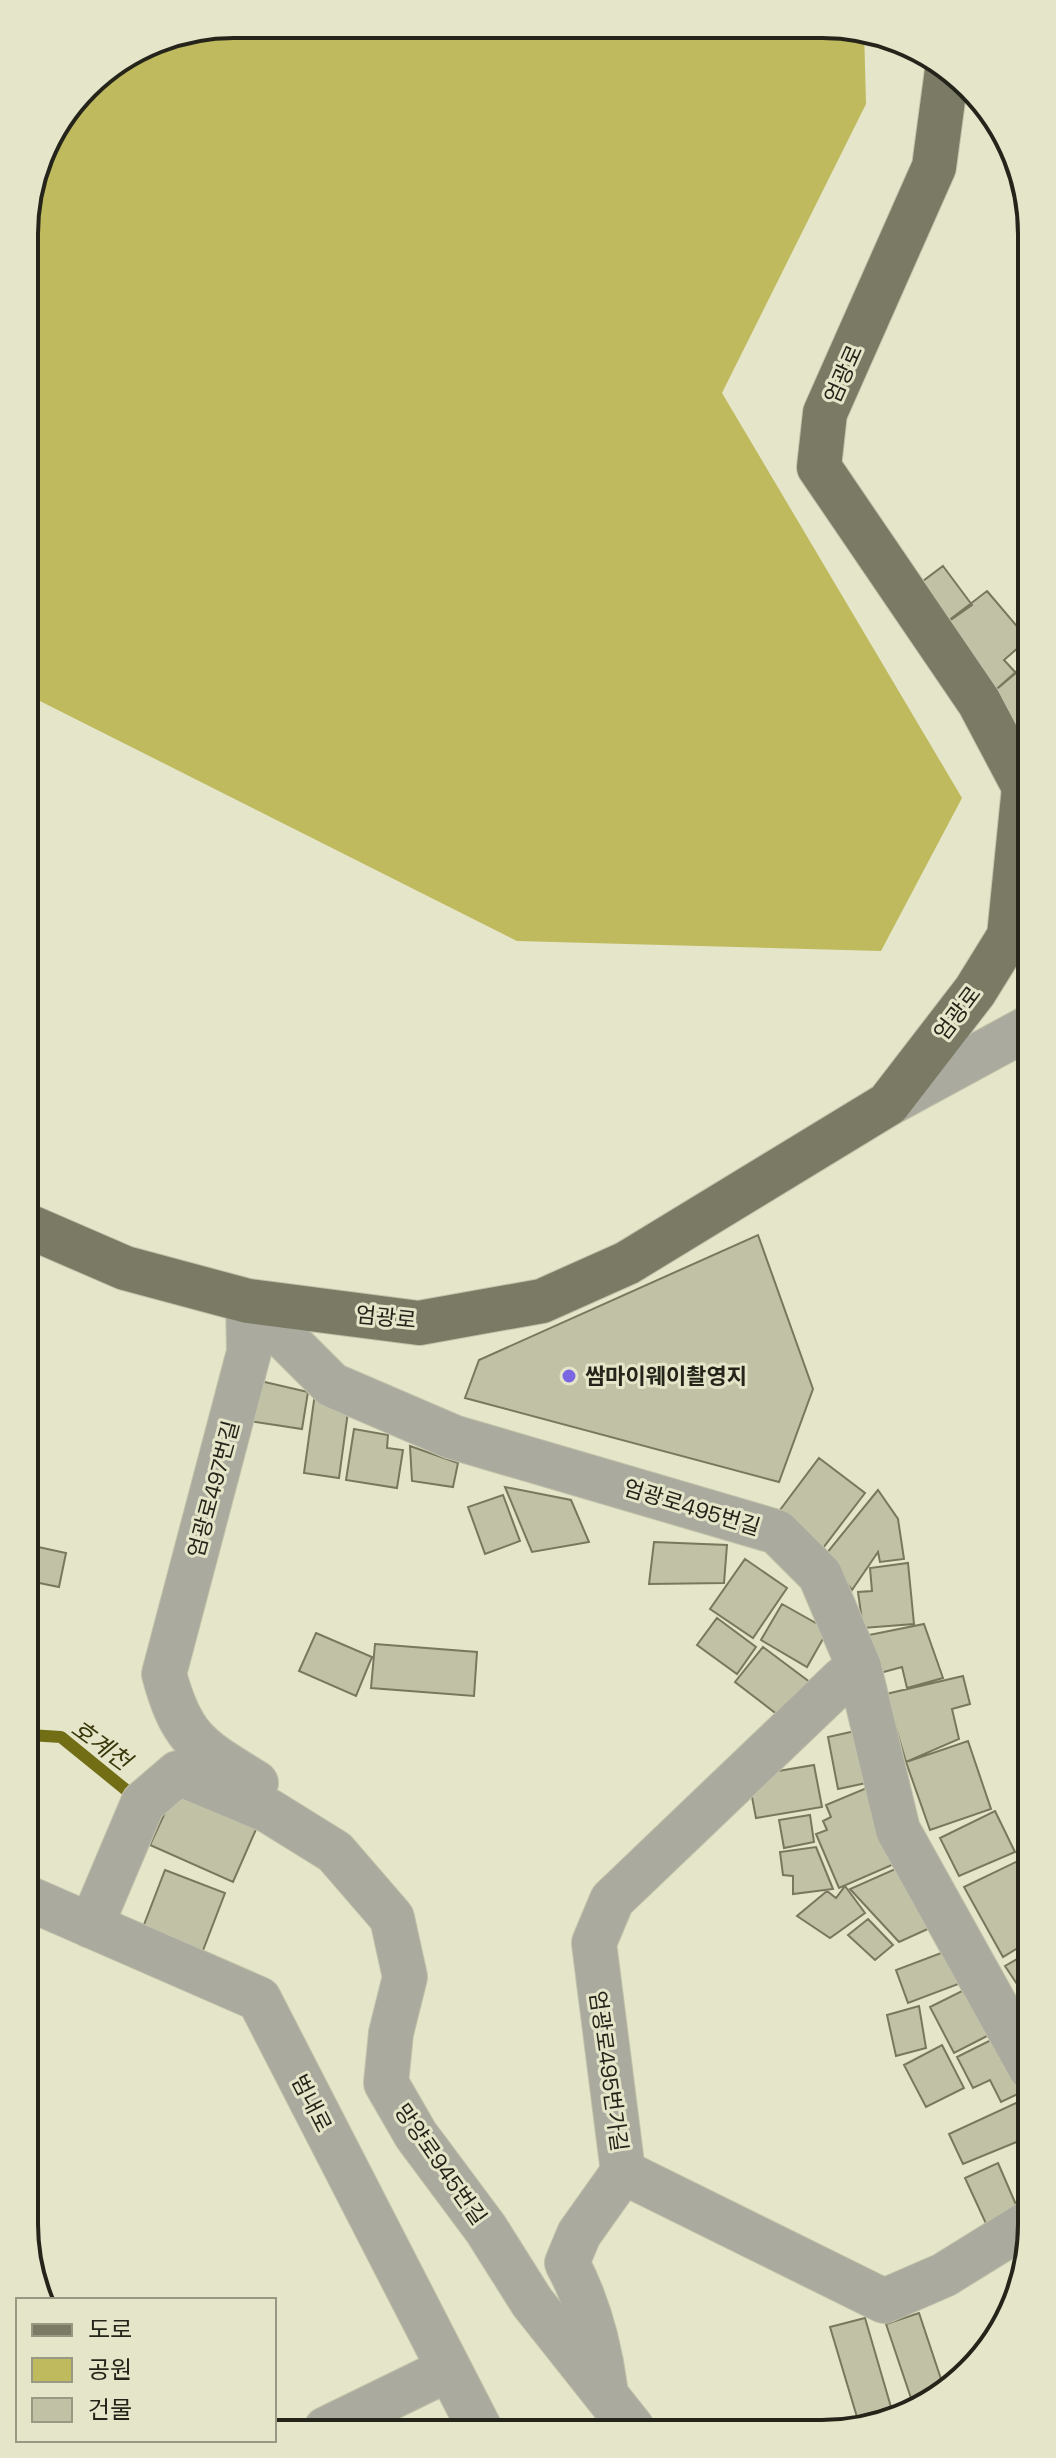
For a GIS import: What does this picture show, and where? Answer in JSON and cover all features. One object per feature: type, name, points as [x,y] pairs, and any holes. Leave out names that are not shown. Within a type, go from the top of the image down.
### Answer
[{"type":"main road","name":"엄광로","points":[[945,82],[934,167],[825,413],[819,467],[979,702],[1018,776]]},
{"type":"main road","name":"엄광로","points":[[38,1230],[125,1268],[248,1301],[419,1323],[542,1301],[627,1263],[888,1104],[975,991],[1009,936],[1018,847]]},
{"type":"street","points":[[888,1104],[1018,1033]]},
{"type":"street","name":"엄광로497번길","points":[[248,1301],[249,1352],[164,1674],[175,1714],[197,1746],[266,1790],[316,1805],[349,1827],[335,1852]]},
{"type":"street","name":"엄광로495번길","points":[[248,1301],[332,1385],[453,1437],[777,1532],[820,1575],[862,1680],[898,1830],[1018,2046]]},
{"type":"street","name":"엄광로495번가길","points":[[862,1680],[843,1679],[612,1900],[594,1943],[623,2172],[884,2301],[944,2275],[1018,2229]]},
{"type":"street","name":"망양로945번길","points":[[91,1926],[143,1803],[178,1773],[269,1811],[335,1852],[392,1918],[405,1977],[391,2033],[386,2083],[416,2135],[486,2229],[532,2302],[626,2420]]},
{"type":"street","name":"범내로","points":[[38,1903],[259,1999],[475,2420]]},
{"type":"street","points":[[606,2394],[600,2351],[587,2306],[567,2263],[579,2234],[623,2172]]},
{"type":"street","points":[[344,2420],[449,2369]]},
{"type":"green space","points":[[835,38],[864,43],[866,104],[722,393],[962,798],[881,951],[517,941],[38,700],[38,221],[48,171],[71,125],[95,95],[136,64],[171,48],[208,40]]},
{"type":"building","points":[[943,566],[972,605],[939,628],[911,590]]},
{"type":"building","points":[[987,591],[1018,628],[1018,648],[1004,660],[1016,673],[992,693],[939,628]]},
{"type":"building","points":[[1018,670],[1018,737],[1013,741],[992,693]]},
{"type":"building","points":[[758,1235],[813,1389],[779,1482],[465,1398],[479,1360]]},
{"type":"building","points":[[256,1380],[308,1392],[302,1429],[249,1421]]},
{"type":"building","points":[[315,1393],[350,1397],[339,1478],[304,1473]]},
{"type":"building","points":[[354,1429],[388,1435],[387,1448],[403,1450],[397,1488],[346,1480]]},
{"type":"building","points":[[410,1446],[458,1463],[453,1487],[412,1481]]},
{"type":"building","points":[[819,1458],[865,1493],[823,1548],[777,1514]]},
{"type":"building","points":[[505,1487],[571,1500],[589,1542],[532,1552]]},
{"type":"building","points":[[878,1490],[898,1519],[904,1559],[880,1562],[878,1552],[852,1590],[826,1554]]},
{"type":"building","points":[[503,1495],[520,1541],[485,1554],[468,1507]]},
{"type":"building","points":[[654,1542],[727,1545],[724,1583],[649,1584]]},
{"type":"building","points":[[38,1547],[66,1553],[59,1587],[38,1583]]},
{"type":"building","points":[[745,1559],[787,1588],[753,1638],[710,1609]]},
{"type":"building","points":[[908,1563],[914,1624],[863,1628],[858,1592],[872,1591],[870,1568]]},
{"type":"building","points":[[782,1604],[828,1630],[807,1667],[761,1640]]},
{"type":"building","points":[[717,1618],[756,1647],[737,1674],[697,1645]]},
{"type":"building","points":[[924,1624],[943,1678],[907,1688],[902,1667],[880,1673],[869,1635]]},
{"type":"building","points":[[316,1633],[372,1657],[356,1696],[299,1671]]},
{"type":"building","points":[[375,1644],[477,1652],[474,1696],[371,1688]]},
{"type":"building","points":[[763,1647],[815,1686],[787,1722],[735,1682]]},
{"type":"building","points":[[963,1676],[970,1704],[952,1709],[959,1739],[906,1762],[886,1694]]},
{"type":"building","points":[[860,1730],[871,1782],[838,1789],[828,1737]]},
{"type":"building","points":[[968,1741],[991,1809],[930,1830],[906,1762]]},
{"type":"building","points":[[814,1765],[822,1807],[756,1818],[748,1776]]},
{"type":"building","points":[[869,1787],[901,1861],[839,1888],[816,1834],[827,1830],[823,1821],[831,1817],[826,1805]]},
{"type":"building","points":[[175,1791],[257,1827],[233,1882],[150,1845]]},
{"type":"building","points":[[995,1811],[1015,1852],[959,1876],[940,1838]]},
{"type":"building","points":[[810,1815],[814,1842],[784,1848],[779,1820]]},
{"type":"building","points":[[816,1847],[833,1889],[793,1894],[793,1876],[783,1875],[780,1852]]},
{"type":"building","points":[[1018,1861],[1018,1948],[1003,1957],[964,1887]]},
{"type":"building","points":[[902,1866],[930,1928],[899,1942],[850,1889]]},
{"type":"building","points":[[165,1870],[225,1893],[202,1953],[142,1930]]},
{"type":"building","points":[[845,1886],[865,1913],[830,1938],[797,1916],[827,1891],[836,1898]]},
{"type":"building","points":[[868,1919],[893,1945],[875,1960],[848,1935]]},
{"type":"building","points":[[949,1950],[961,1983],[908,2003],[896,1970]]},
{"type":"building","points":[[1018,1958],[1018,1986],[1005,1966]]},
{"type":"building","points":[[968,1988],[991,2034],[954,2053],[930,2007]]},
{"type":"building","points":[[919,2006],[926,2048],[896,2056],[887,2015]]},
{"type":"building","points":[[997,2037],[1018,2079],[1018,2094],[1001,2102],[990,2080],[973,2088],[957,2057]]},
{"type":"building","points":[[942,2045],[964,2088],[926,2107],[904,2065]]},
{"type":"building","points":[[1018,2102],[1018,2141],[963,2164],[949,2134]]},
{"type":"building","points":[[998,2163],[1018,2215],[988,2228],[965,2178]]},
{"type":"building","points":[[919,2313],[941,2379],[911,2399],[886,2324]]},
{"type":"building","points":[[865,2318],[891,2407],[857,2416],[830,2327]]},
{"type":"waterway","name":"호계천","points":[[38,1736],[61,1737],[136,1798]]},
{"type":"place","name":"쌈마이웨이촬영지","points":[[569,1376]]}]
